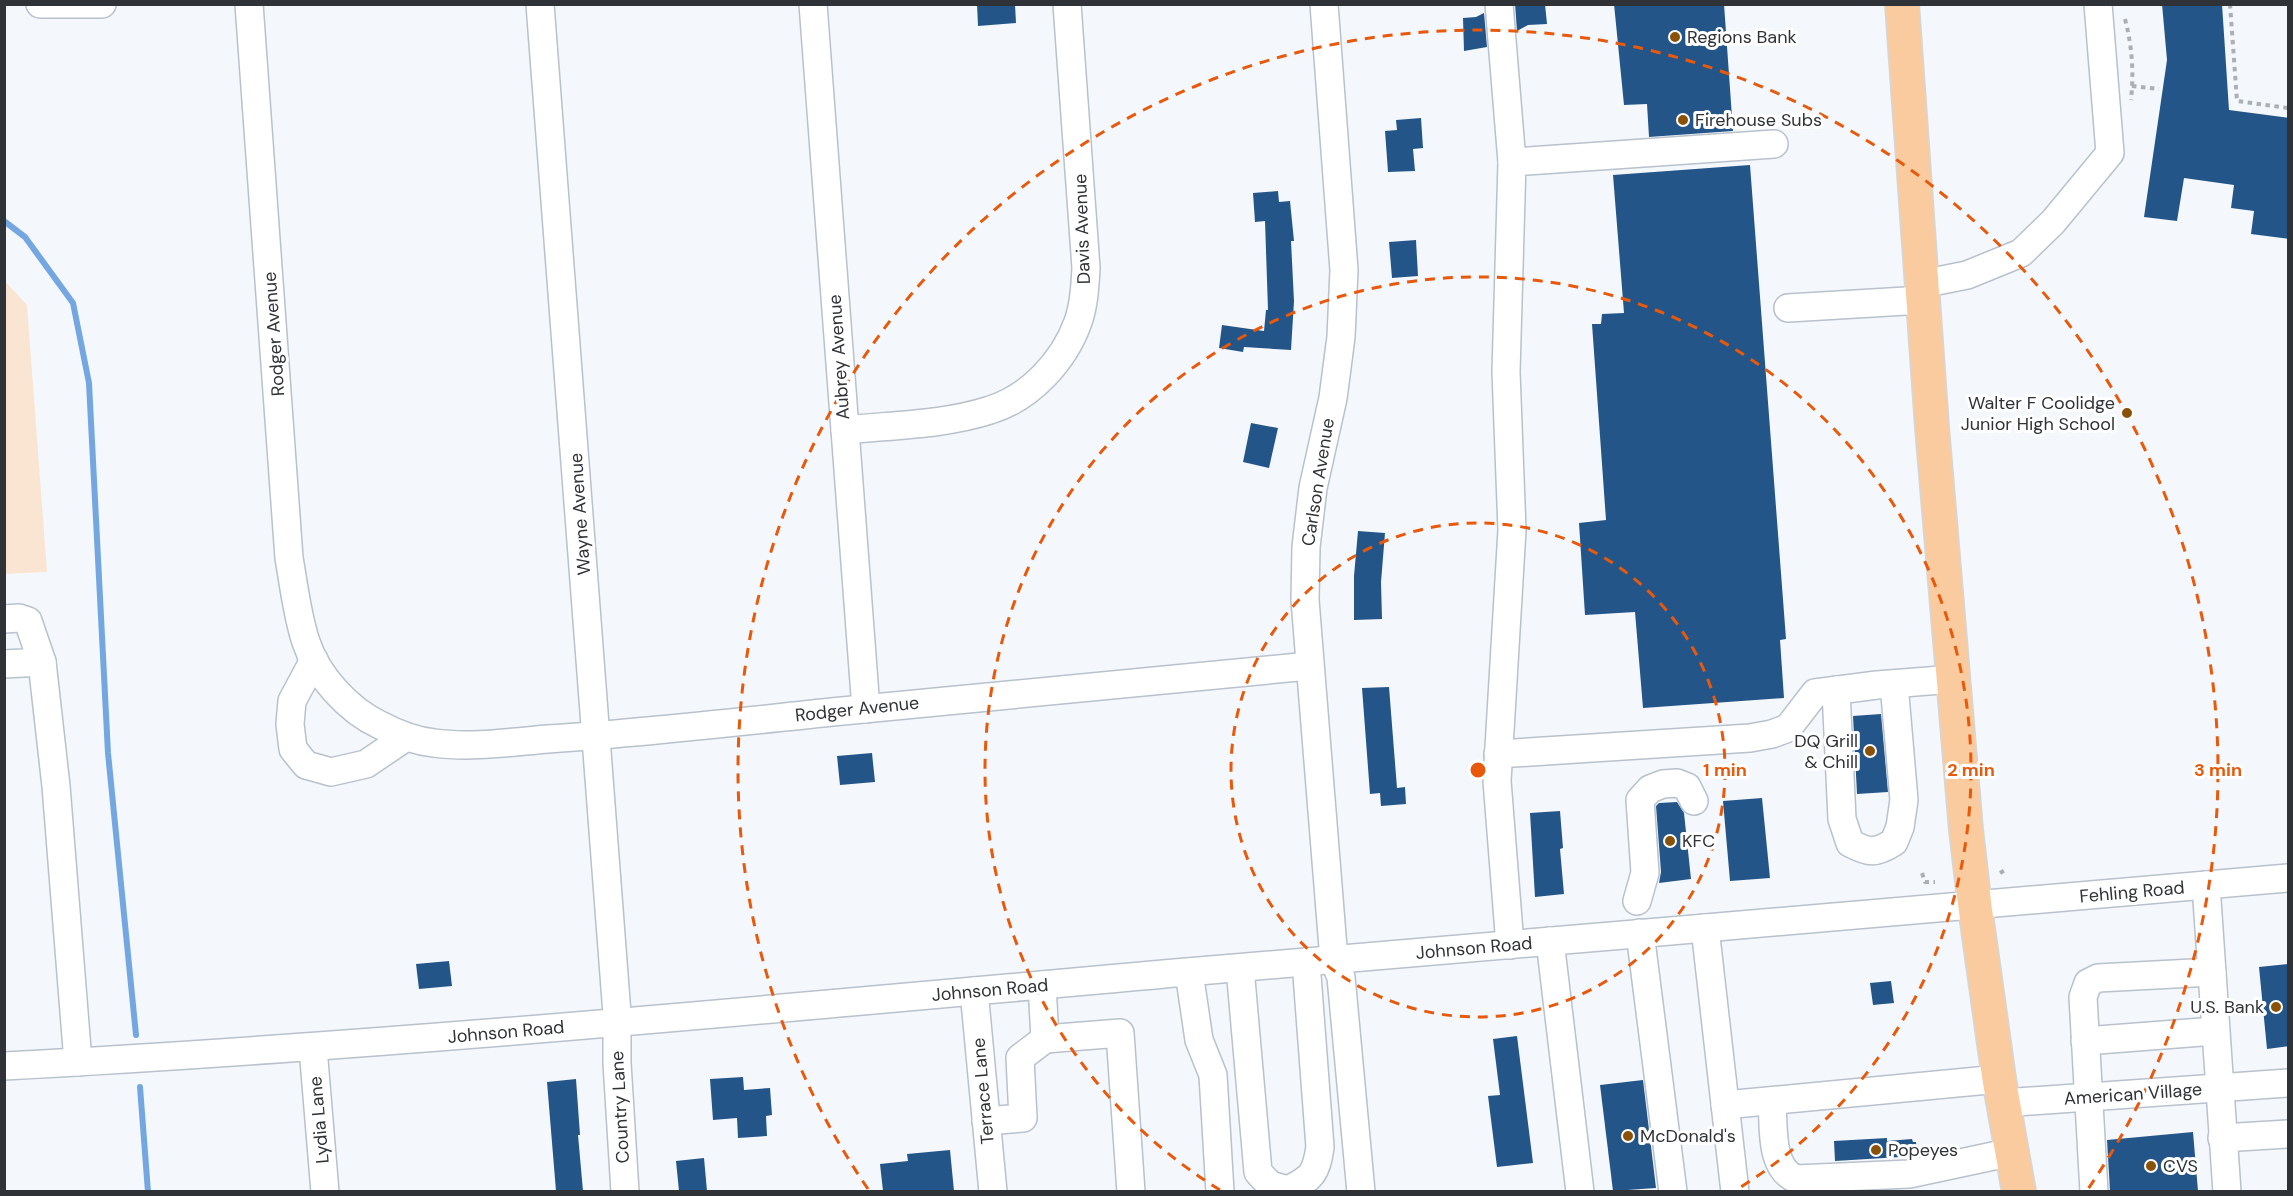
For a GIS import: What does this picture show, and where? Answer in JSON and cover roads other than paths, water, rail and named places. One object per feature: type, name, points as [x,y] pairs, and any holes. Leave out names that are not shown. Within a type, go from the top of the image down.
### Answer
[{"type":"main road","points":[[1902,4],[1953,679],[1975,907],[2001,1091],[2019,1191]]},
{"type":"street","points":[[40,4],[102,4]]},
{"type":"street","name":"Rodger Avenue","points":[[249,4],[289,558],[297,608],[306,645],[322,673],[339,695],[379,725],[406,737],[432,743],[460,745],[597,736],[1309,666]]},
{"type":"street","name":"Wayne Avenue","points":[[540,4],[617,1023]]},
{"type":"street","name":"Aubrey Avenue","points":[[813,4],[866,708]]},
{"type":"street","name":"Davis Avenue","points":[[845,430],[951,420],[991,410],[1011,401],[1036,383],[1053,365],[1067,344],[1078,322],[1084,298],[1086,268],[1067,4]]},
{"type":"street","name":"Carlson Avenue","points":[[1324,4],[1344,270],[1341,337],[1333,398],[1313,488],[1306,547],[1305,600],[1334,960],[1341,977],[1361,1191]]},
{"type":"street","points":[[1499,4],[1512,162],[1506,372],[1512,530],[1497,781],[1510,945]]},
{"type":"street","points":[[1788,308],[1922,292],[2021,253],[2053,222],[2110,153],[2098,4]]},
{"type":"street","points":[[1512,162],[1774,144]]},
{"type":"street","points":[[4,619],[19,618],[28,621],[42,662],[56,786],[78,1062]]},
{"type":"street","points":[[314,660],[292,701],[290,724],[292,749],[306,765],[331,772],[366,764],[406,737]]},
{"type":"street","points":[[4,664],[42,662]]},
{"type":"street","points":[[1498,754],[1750,738],[1788,728],[1815,693],[1953,679]]},
{"type":"street","points":[[1836,690],[1842,819],[1850,843],[1866,852],[1881,850],[1894,842],[1903,813],[1894,684]]},
{"type":"street","points":[[1637,901],[1645,873],[1640,800],[1650,789],[1663,784],[1677,783],[1687,788],[1694,801]]},
{"type":"street","name":"Fehling Road","points":[[1975,907],[2289,878]]},
{"type":"street","points":[[2206,885],[2219,1088],[2289,1083]]},
{"type":"street","name":"Johnson Road","points":[[4,1066],[313,1048],[1640,933],[1975,907]]},
{"type":"street","points":[[1705,928],[1735,1191]]},
{"type":"street","points":[[1640,933],[1673,1191]]},
{"type":"street","points":[[1550,941],[1580,1191]]},
{"type":"street","points":[[1240,968],[1258,1172],[1270,1185],[1288,1190],[1308,1180],[1317,1167],[1320,1147],[1306,962]]},
{"type":"street","points":[[1189,972],[1199,1040],[1213,1075],[1220,1191]]},
{"type":"street","points":[[2094,1191],[2083,997],[2088,983],[2098,978],[2212,972]]},
{"type":"street","points":[[1042,986],[1046,1039]]},
{"type":"street","name":"Terrace Lane","points":[[974,991],[993,1191]]},
{"type":"street","name":"Country Lane","points":[[617,1023],[617,1063],[625,1191]]},
{"type":"street","points":[[2085,1041],[2215,1031]]},
{"type":"street","points":[[986,1121],[1023,1118],[1020,1058],[1046,1039],[1120,1033],[1131,1191]]},
{"type":"street","name":"Lydia Lane","points":[[313,1048],[326,1191]]},
{"type":"street","name":"American Village","points":[[1725,1105],[2001,1091],[2088,1098],[2219,1088],[2227,1191]]},
{"type":"street","points":[[1772,1101],[1778,1159],[1787,1176],[1796,1179],[1909,1174],[2012,1152]]},
{"type":"street","points":[[2222,1138],[2289,1134]]},
{"type":"waterway","points":[[4,221],[25,237],[73,303],[89,383],[108,753],[136,1035]]},
{"type":"waterway","points":[[140,1087],[148,1192]]},
{"type":"place","name":"Regions Bank","points":[[1675,37]]},
{"type":"place","name":"Firehouse Subs","points":[[1683,120]]},
{"type":"place","name":"Walter F Coolidge Junior High School","points":[[2127,413]]},
{"type":"place","name":"DQ Grill & Chill","points":[[1870,751]]},
{"type":"place","name":"KFC","points":[[1670,841]]},
{"type":"place","name":"U.S. Bank","points":[[2276,1007]]},
{"type":"place","name":"McDonald's","points":[[1628,1136]]},
{"type":"place","name":"Popeyes","points":[[1876,1150]]},
{"type":"place","name":"CVS","points":[[2151,1166]]}]
